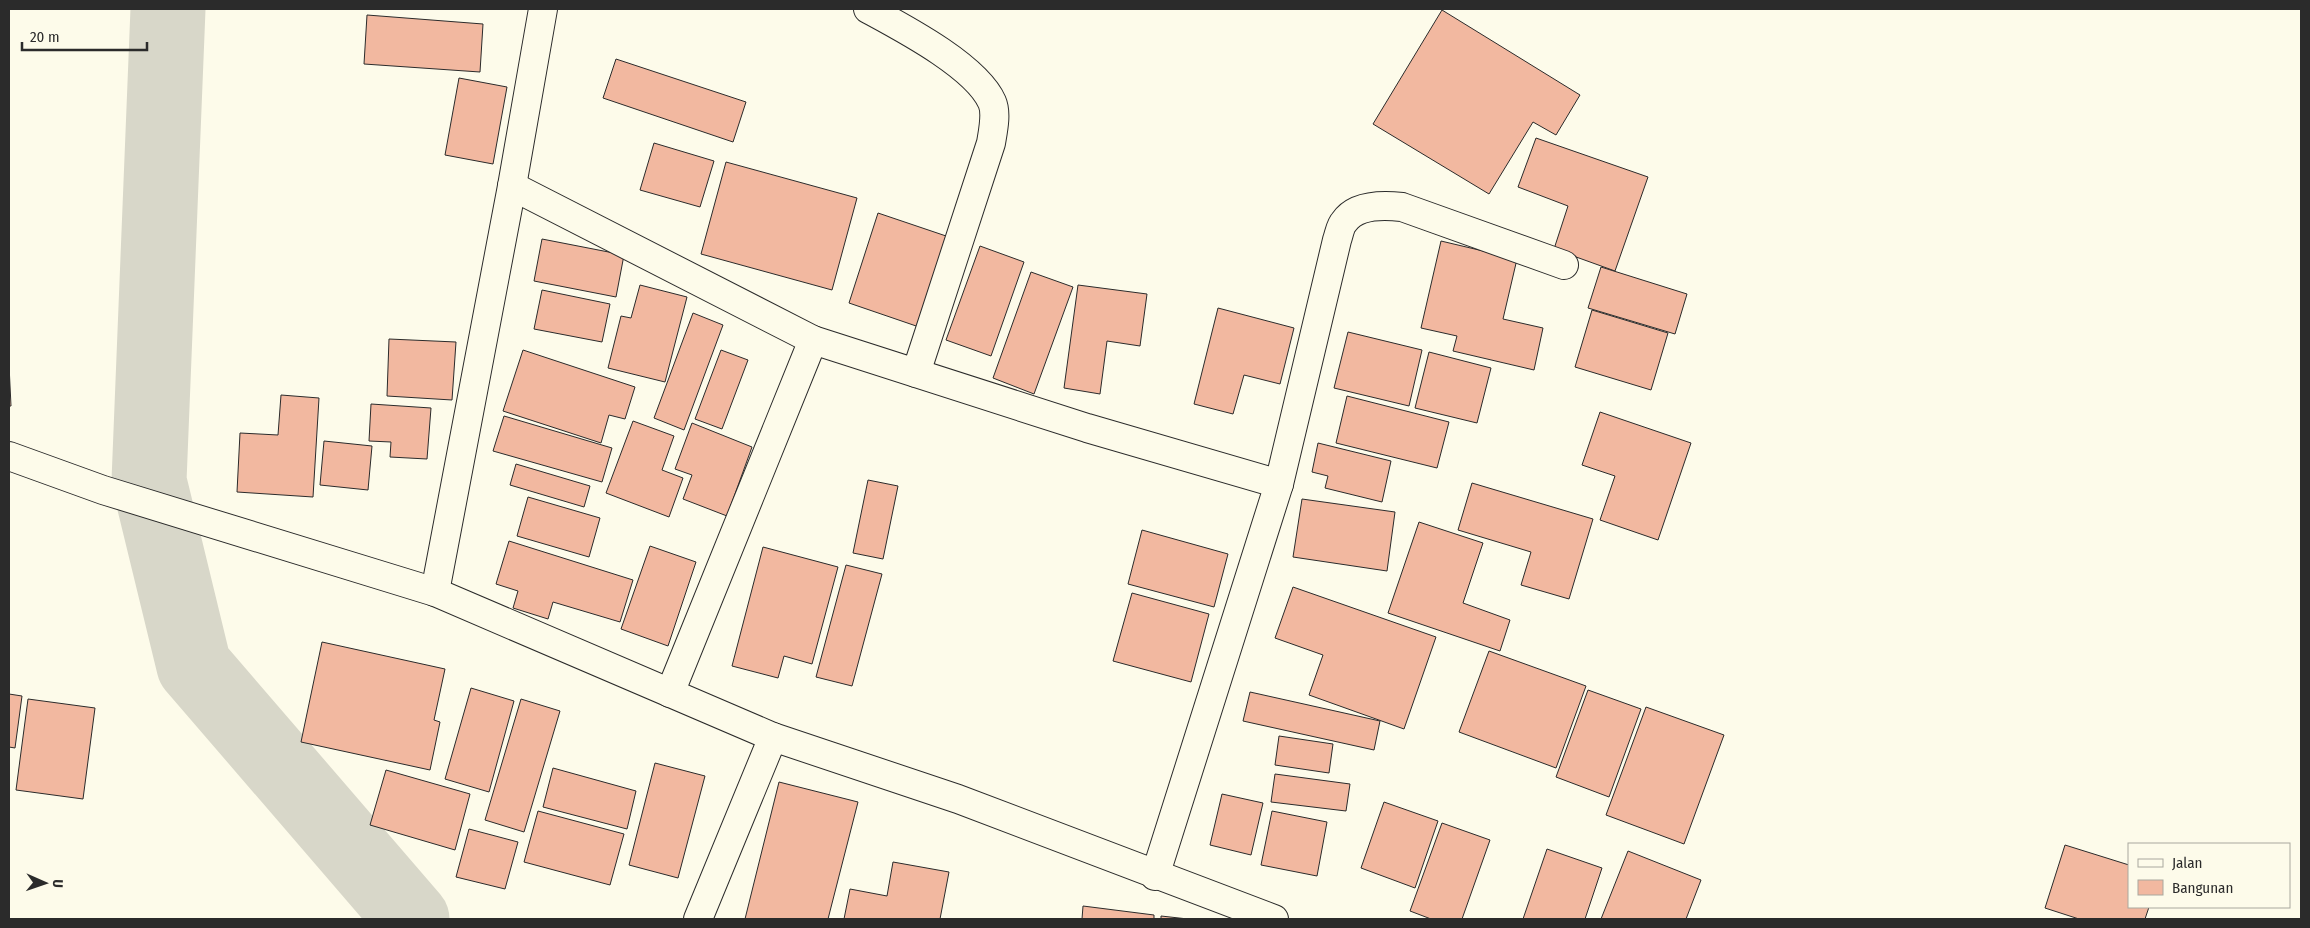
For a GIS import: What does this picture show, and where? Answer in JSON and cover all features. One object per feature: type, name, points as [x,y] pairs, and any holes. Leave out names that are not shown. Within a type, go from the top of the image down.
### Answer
[{"type":"street","points":[[434,592],[512,186],[543,9]]},
{"type":"street","points":[[868,9],[968,70],[983,85],[993,103],[994,123],[991,143],[916,373]]},
{"type":"street","points":[[512,186],[813,340],[1087,428],[1279,484]]},
{"type":"street","points":[[1155,876],[1279,484],[1337,240],[1344,221],[1358,211],[1378,205],[1402,207],[1564,265]]},
{"type":"street","points":[[670,693],[813,340]]},
{"type":"street","points":[[9,456],[103,490],[434,592],[772,737],[958,799],[1155,876],[1274,919]]},
{"type":"street","points":[[698,919],[772,737]]},
{"type":"building","points":[[1442,10],[1580,95],[1556,135],[1533,122],[1489,194],[1373,124]]},
{"type":"building","points":[[367,15],[483,24],[480,72],[364,64]]},
{"type":"building","points":[[616,59],[746,102],[733,142],[603,98]]},
{"type":"building","points":[[459,78],[507,87],[493,164],[445,155]]},
{"type":"building","points":[[1536,138],[1648,177],[1615,271],[1554,249],[1568,206],[1518,187]]},
{"type":"building","points":[[654,143],[714,161],[700,207],[640,190]]},
{"type":"building","points":[[726,162],[857,198],[832,290],[701,254]]},
{"type":"building","points":[[878,213],[952,238],[922,328],[849,303]]},
{"type":"building","points":[[542,239],[624,255],[616,297],[534,281]]},
{"type":"building","points":[[1441,241],[1517,259],[1503,319],[1543,328],[1534,370],[1453,351],[1457,336],[1421,328]]},
{"type":"building","points":[[980,246],[1024,262],[991,356],[946,340]]},
{"type":"building","points":[[1601,267],[1687,294],[1675,334],[1588,308]]},
{"type":"building","points":[[1031,272],[1073,287],[1034,394],[993,378]]},
{"type":"building","points":[[640,285],[687,297],[665,382],[608,368],[621,316],[631,318]]},
{"type":"building","points":[[1078,285],[1147,294],[1140,346],[1107,341],[1100,394],[1064,388]]},
{"type":"building","points":[[542,290],[610,304],[602,342],[534,329]]},
{"type":"building","points":[[1218,308],[1294,328],[1280,384],[1244,375],[1233,414],[1194,404]]},
{"type":"building","points":[[1592,310],[1668,333],[1651,390],[1575,367]]},
{"type":"building","points":[[693,313],[723,325],[684,430],[654,418]]},
{"type":"building","points":[[1348,332],[1422,350],[1409,406],[1334,388]]},
{"type":"building","points":[[389,339],[456,342],[452,400],[387,396]]},
{"type":"building","points":[[523,350],[635,387],[625,419],[609,415],[601,443],[503,411]]},
{"type":"building","points":[[721,350],[748,360],[722,429],[695,419]]},
{"type":"building","points":[[1429,352],[1491,368],[1477,423],[1415,408]]},
{"type":"building","points":[[9,365],[11,406],[9,406]]},
{"type":"building","points":[[281,395],[319,398],[313,497],[237,492],[240,433],[278,435]]},
{"type":"building","points":[[1347,396],[1449,422],[1437,468],[1336,443]]},
{"type":"building","points":[[371,404],[431,408],[427,459],[390,457],[391,442],[369,441]]},
{"type":"building","points":[[1600,412],[1691,443],[1658,540],[1600,520],[1615,476],[1582,465]]},
{"type":"building","points":[[504,416],[612,448],[602,482],[493,451]]},
{"type":"building","points":[[633,421],[674,436],[662,470],[683,478],[669,517],[606,493]]},
{"type":"building","points":[[692,423],[752,447],[727,516],[683,499],[692,475],[675,469]]},
{"type":"building","points":[[324,441],[372,446],[368,490],[320,485]]},
{"type":"building","points":[[1318,443],[1391,461],[1382,502],[1325,488],[1328,476],[1312,472]]},
{"type":"building","points":[[516,464],[590,486],[584,507],[510,485]]},
{"type":"building","points":[[868,480],[898,486],[883,559],[853,553]]},
{"type":"building","points":[[1472,483],[1593,519],[1569,599],[1521,585],[1531,552],[1458,530]]},
{"type":"building","points":[[528,497],[600,518],[589,557],[517,536]]},
{"type":"building","points":[[1302,499],[1395,512],[1387,571],[1293,557]]},
{"type":"building","points":[[1419,522],[1483,543],[1463,603],[1510,620],[1500,651],[1388,613]]},
{"type":"building","points":[[1142,530],[1228,554],[1214,607],[1128,584]]},
{"type":"building","points":[[509,541],[633,580],[620,622],[553,602],[548,619],[513,608],[518,591],[496,584]]},
{"type":"building","points":[[650,546],[696,562],[668,646],[621,629]]},
{"type":"building","points":[[763,547],[838,567],[812,664],[784,656],[778,678],[732,666]]},
{"type":"building","points":[[846,565],[882,574],[852,686],[816,677]]},
{"type":"building","points":[[1293,587],[1436,637],[1404,729],[1309,695],[1323,655],[1275,638]]},
{"type":"building","points":[[1132,593],[1209,614],[1191,682],[1113,661]]},
{"type":"building","points":[[322,642],[445,669],[434,720],[440,722],[430,770],[301,742]]},
{"type":"building","points":[[1489,651],[1586,686],[1556,768],[1459,732]]},
{"type":"building","points":[[471,688],[514,701],[489,792],[445,779]]},
{"type":"building","points":[[1588,690],[1641,709],[1609,797],[1556,777]]},
{"type":"building","points":[[1250,692],[1380,721],[1374,750],[1243,721]]},
{"type":"building","points":[[9,694],[22,696],[15,748],[9,747]]},
{"type":"building","points":[[28,699],[95,708],[83,799],[16,790]]},
{"type":"building","points":[[521,699],[560,711],[524,832],[485,820]]},
{"type":"building","points":[[1646,707],[1724,735],[1684,844],[1606,815]]},
{"type":"building","points":[[1279,736],[1333,744],[1329,773],[1275,765]]},
{"type":"building","points":[[655,763],[705,776],[678,878],[629,865]]},
{"type":"building","points":[[553,768],[636,791],[627,829],[543,807]]},
{"type":"building","points":[[386,770],[470,794],[455,850],[370,825]]},
{"type":"building","points":[[1275,774],[1350,784],[1346,811],[1271,802]]},
{"type":"building","points":[[779,782],[858,802],[828,919],[745,919]]},
{"type":"building","points":[[1222,794],[1263,803],[1251,855],[1210,845]]},
{"type":"building","points":[[1384,802],[1438,821],[1415,888],[1361,868]]},
{"type":"building","points":[[538,811],[624,834],[610,885],[524,862]]},
{"type":"building","points":[[1272,811],[1327,822],[1317,876],[1261,865]]},
{"type":"building","points":[[1442,823],[1490,840],[1462,919],[1431,919],[1410,911]]},
{"type":"building","points":[[469,829],[518,842],[505,889],[456,877]]},
{"type":"building","points":[[2065,845],[2128,865],[2128,908],[2149,908],[2145,919],[2079,919],[2045,908]]},
{"type":"building","points":[[1547,849],[1602,868],[1585,919],[1523,919]]},
{"type":"building","points":[[1628,851],[1701,880],[1686,919],[1601,919]]},
{"type":"building","points":[[893,862],[949,872],[940,919],[844,919],[850,889],[887,896]]},
{"type":"building","points":[[1083,906],[1154,915],[1154,919],[1082,919]]},
{"type":"building","points":[[1161,916],[1188,919],[1161,919]]},
{"type":"waterway","points":[[168,9],[149,481],[194,666],[412,919]]}]
